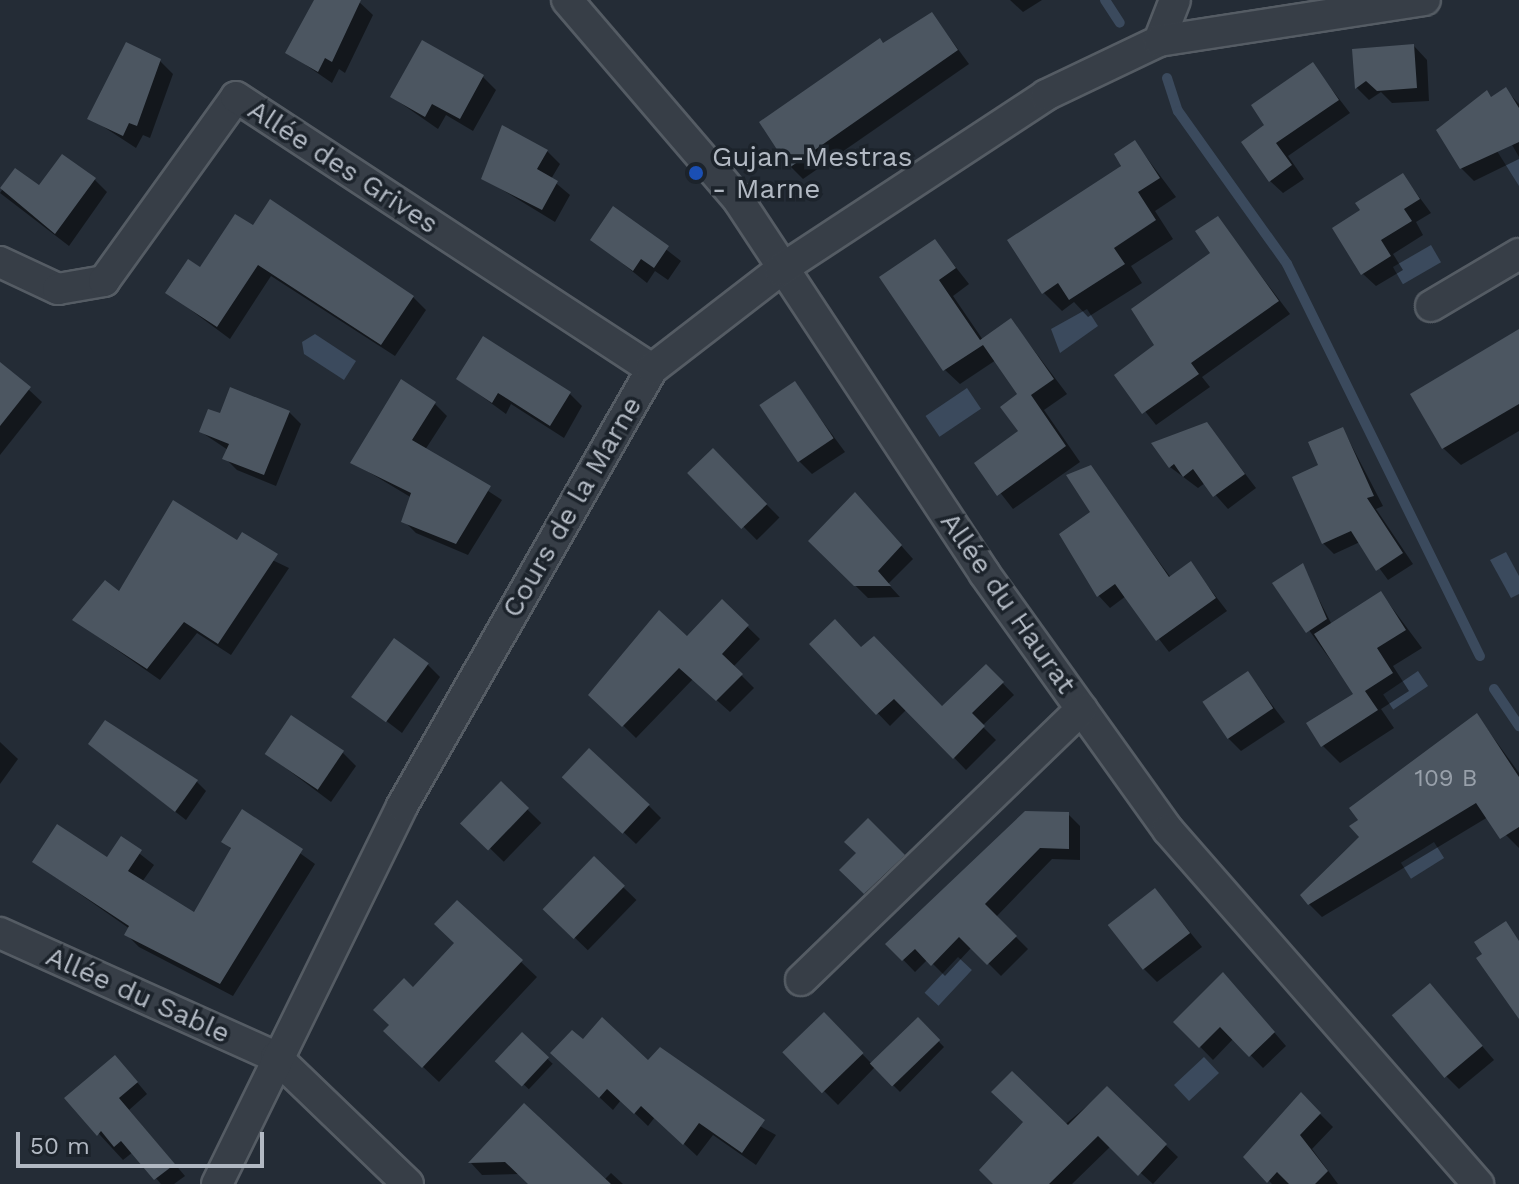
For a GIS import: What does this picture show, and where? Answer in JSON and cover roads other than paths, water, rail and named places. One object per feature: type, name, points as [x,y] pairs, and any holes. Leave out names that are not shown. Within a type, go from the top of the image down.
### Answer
[{"type":"street","name":"Allée du Haurat","points":[[567,0],[660,100],[739,201],[780,270],[1168,830],[1478,1184]]},
{"type":"street","points":[[1159,41],[1175,0]]},
{"type":"street","name":"Cours de la Marne","points":[[217,1184],[276,1057],[402,806],[652,369],[780,270],[1046,95],[1159,41],[1425,0]]},
{"type":"street","name":"Allée des Grives","points":[[0,262],[58,289],[104,281],[236,97],[652,369]]},
{"type":"street","points":[[1431,306],[1519,254]]},
{"type":"street","points":[[801,980],[1082,709]]},
{"type":"street","name":"Allée du Sable","points":[[0,933],[276,1057],[408,1184]]},
{"type":"water","points":[[1511,143],[1519,157],[1519,186],[1497,151]]},
{"type":"water","points":[[1431,245],[1441,262],[1403,284],[1393,267]]},
{"type":"water","points":[[1087,309],[1098,326],[1060,353],[1051,329]]},
{"type":"water","points":[[315,334],[356,361],[344,380],[304,354],[302,342]]},
{"type":"water","points":[[967,388],[981,409],[940,437],[926,416]]},
{"type":"water","points":[[1506,552],[1519,576],[1519,594],[1511,598],[1490,560]]},
{"type":"water","points":[[1418,671],[1428,686],[1393,709],[1383,694]]},
{"type":"water","points":[[1434,842],[1444,858],[1411,879],[1401,863]]},
{"type":"water","points":[[958,957],[972,970],[938,1006],[925,993]]},
{"type":"water","points":[[1204,1057],[1219,1073],[1189,1101],[1174,1085]]},
{"type":"waterway","points":[[1105,0],[1120,23]]},
{"type":"waterway","points":[[1167,78],[1178,111],[1287,264],[1480,656]]},
{"type":"waterway","points":[[1494,689],[1519,726]]},
{"type":"place","name":"Gujan-Mestras - Marne","points":[[696,173]]}]
